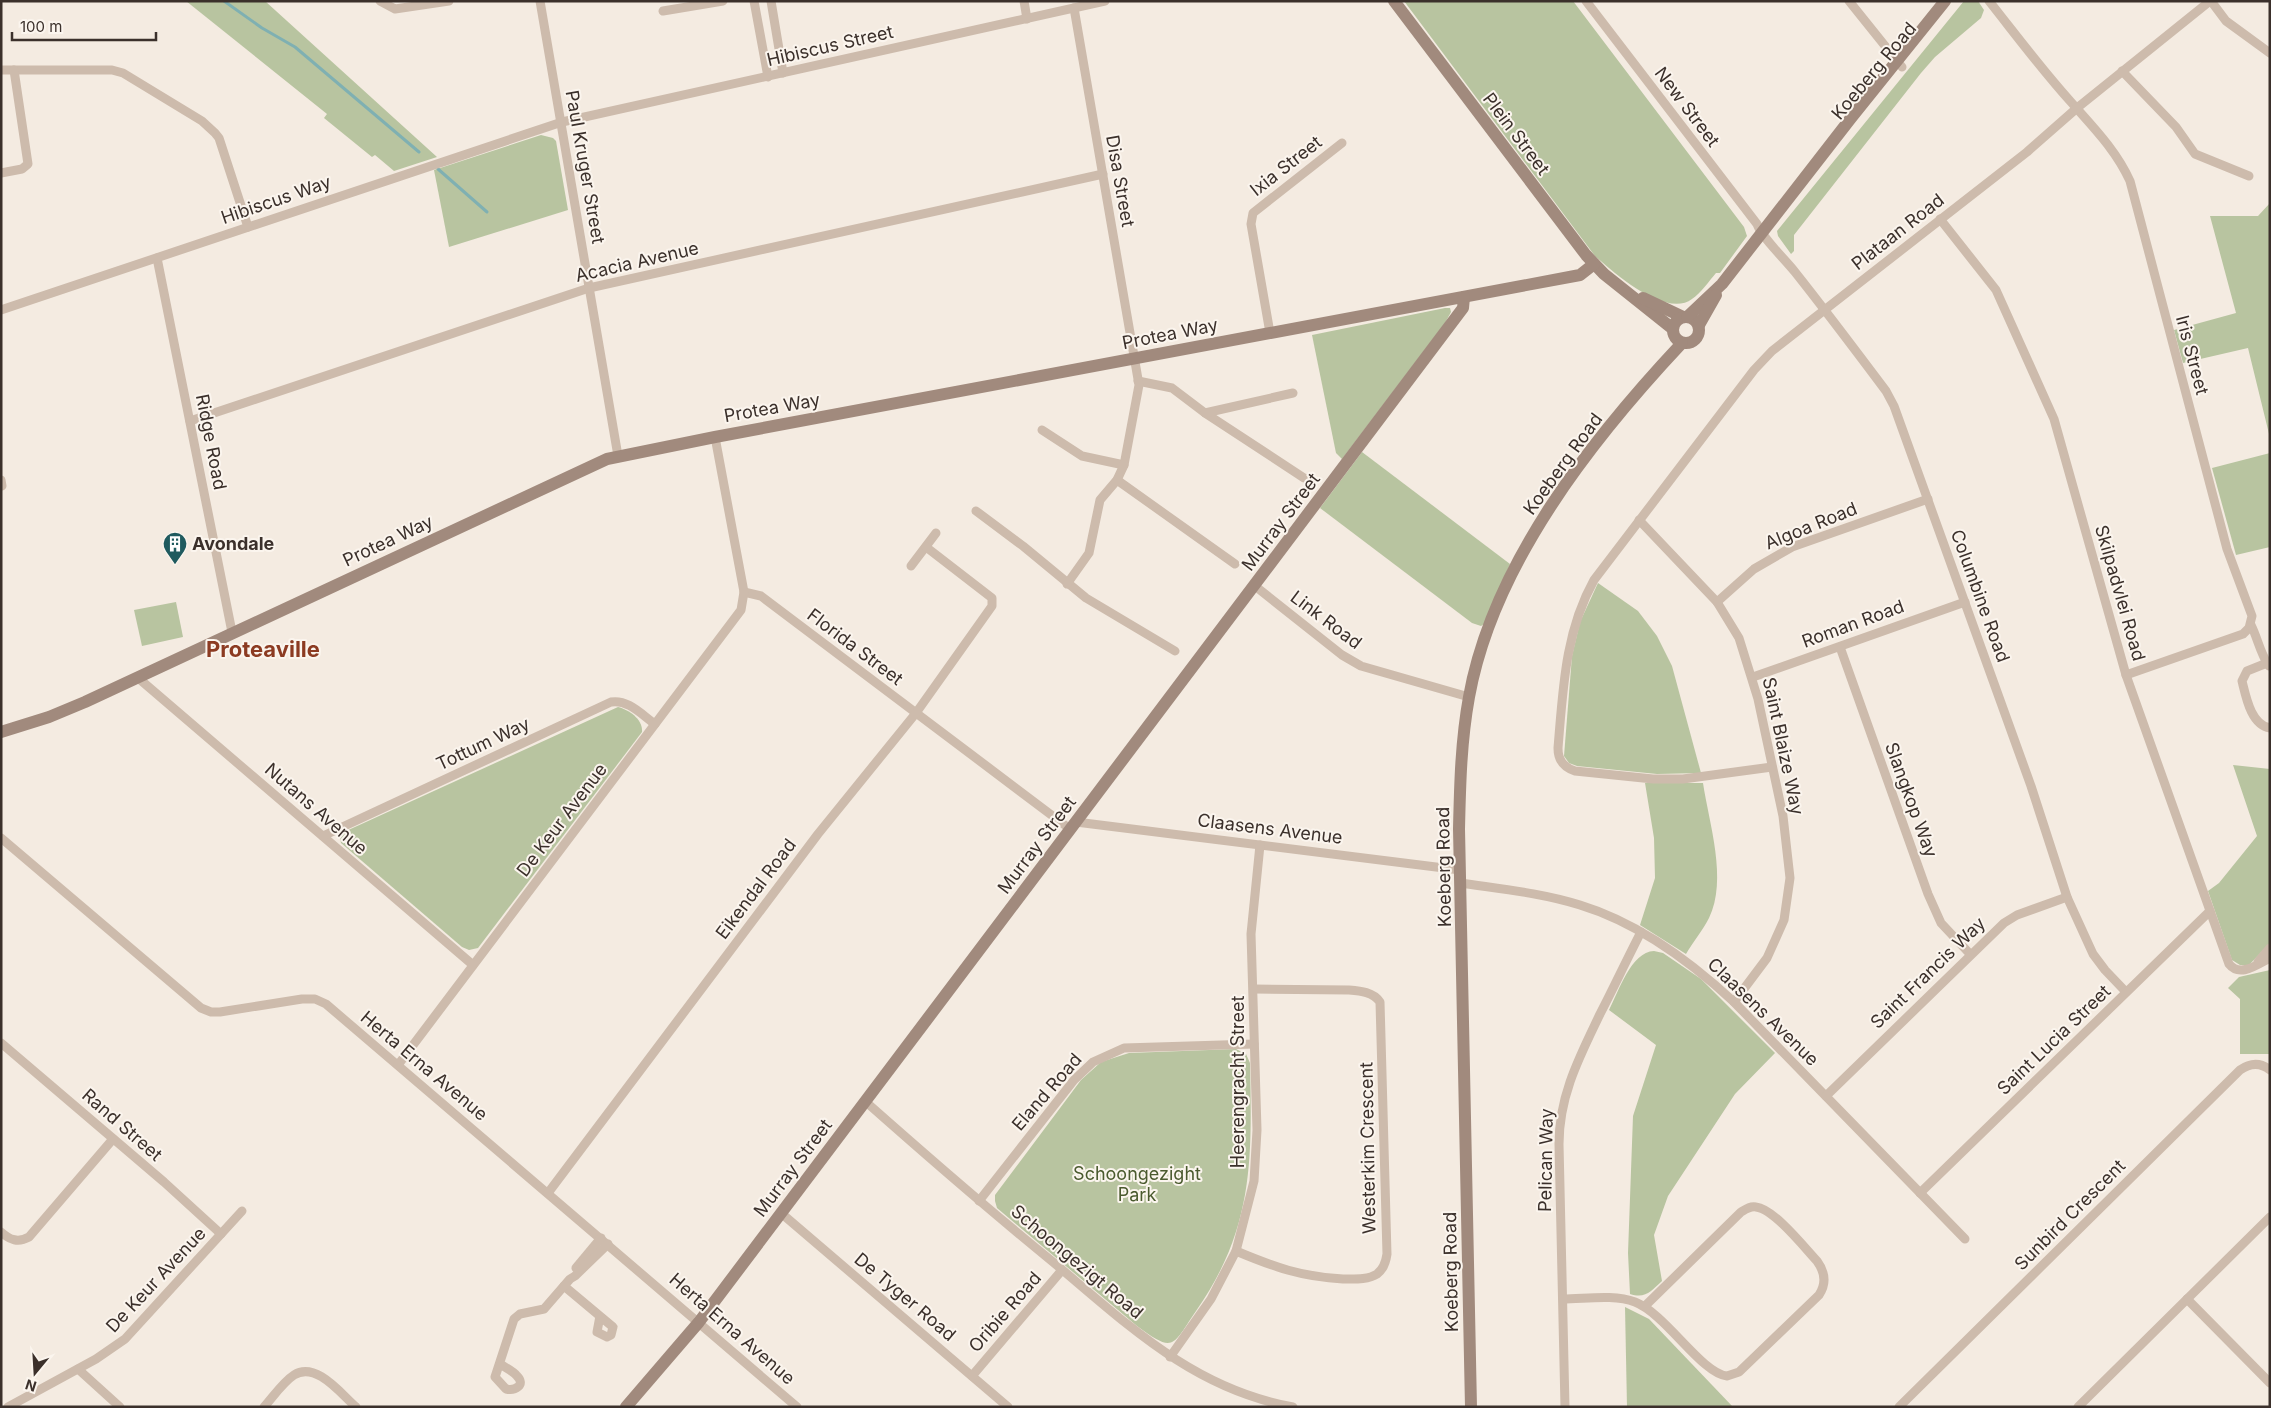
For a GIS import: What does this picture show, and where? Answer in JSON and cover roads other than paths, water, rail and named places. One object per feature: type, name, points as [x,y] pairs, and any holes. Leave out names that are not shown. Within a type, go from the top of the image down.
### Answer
[{"type":"street","points":[[380,1],[395,9],[449,1]]},
{"type":"street","name":"Paul Kruger Street","points":[[540,1],[618,456]]},
{"type":"street","points":[[663,11],[722,1]]},
{"type":"street","points":[[754,1],[768,77]]},
{"type":"street","points":[[771,1],[784,73]]},
{"type":"street","points":[[1024,1],[1027,19]]},
{"type":"street","name":"Hibiscus Street","points":[[562,122],[1105,1]]},
{"type":"street","name":"Plein Street","points":[[1394,1],[1594,264],[1676,335]]},
{"type":"street","name":"New Street","points":[[1586,1],[1757,224],[1761,234]]},
{"type":"street","points":[[1849,1],[1899,64]]},
{"type":"street","name":"Koeberg Road","points":[[1698,326],[1722,284],[1819,161],[1835,146],[1945,1]]},
{"type":"street","name":"Koeberg Road","points":[[1899,64],[1953,1]]},
{"type":"street","name":"Iris Street","points":[[1989,1],[2110,148],[2120,161],[2130,181],[2227,549],[2251,612],[2251,625],[2268,665]]},
{"type":"street","points":[[2210,1],[2226,21],[2270,53]]},
{"type":"street","name":"Plataan Road","points":[[1772,767],[1702,778],[1653,779],[1575,771],[1565,767],[1559,758],[1558,748],[1567,655],[1577,616],[1600,570],[1758,365],[1772,351],[2027,152],[2077,108],[2210,1]]},
{"type":"street","name":"Disa Street","points":[[1067,584],[1091,547],[1100,500],[1117,480],[1124,466],[1138,398],[1138,381],[1074,8]]},
{"type":"street","points":[[1,70],[112,70],[123,73],[202,121],[218,138],[248,227]]},
{"type":"street","points":[[1,173],[22,169],[28,164],[14,70]]},
{"type":"street","points":[[2122,71],[2176,128],[2195,154],[2249,176]]},
{"type":"street","name":"Hibiscus Way","points":[[1,310],[562,122]]},
{"type":"street","name":"Ixia Street","points":[[1270,334],[1252,224],[1253,213],[1342,143]]},
{"type":"street","name":"Acacia Avenue","points":[[190,421],[589,288],[1103,174]]},
{"type":"street","name":"Skilpadvlei Road","points":[[1940,219],[1996,290],[2054,419],[2126,675],[2210,912],[2232,968],[2241,971],[2255,966]]},
{"type":"street","name":"Columbine Road","points":[[1761,234],[1774,247],[1825,310],[1886,391],[1894,406],[2031,786],[2067,897],[2093,954],[2126,992]]},
{"type":"street","name":"Ridge Road","points":[[157,258],[232,632]]},
{"type":"street","name":"Protea Way","points":[[1,732],[67,710],[607,459],[714,437],[1580,275],[1594,264]]},
{"type":"street","name":"Plein Street","points":[[1614,283],[1685,317]]},
{"type":"street","name":"Koeberg Road","points":[[1685,317],[1722,284]]},
{"type":"street","name":"Murray Street","points":[[626,1407],[699,1322],[866,1102],[1463,308],[1464,297]]},
{"type":"street","points":[[1685,317],[1695,320],[1698,326],[1699,332],[1696,339],[1690,342],[1676,335],[1676,321],[1685,317]]},
{"type":"street","name":"Koeberg Road","points":[[1471,1407],[1460,877],[1461,752],[1469,697],[1485,635],[1496,606],[1518,562],[1544,518],[1577,470],[1649,378],[1676,335]]},
{"type":"street","points":[[1138,381],[1172,388],[1205,413],[1304,478]]},
{"type":"street","points":[[1205,413],[1293,392]]},
{"type":"street","points":[[1042,430],[1082,456],[1124,466]]},
{"type":"street","points":[[714,437],[744,592]]},
{"type":"street","points":[[1117,480],[1235,564]]},
{"type":"street","name":"Algoa Road","points":[[1717,602],[1754,569],[1792,547],[1928,499]]},
{"type":"street","points":[[976,511],[1023,546],[1067,584],[1093,603],[1175,652]]},
{"type":"street","name":"Saint Blaize Way","points":[[1639,520],[1717,602],[1739,638],[1753,677],[1772,767],[1788,852],[1790,878],[1788,901],[1784,920],[1767,958],[1734,1002]]},
{"type":"street","points":[[911,566],[936,533]]},
{"type":"street","name":"Eikendal Road","points":[[548,1193],[818,834],[916,712],[992,606],[992,598],[926,547]]},
{"type":"street","name":"Link Road","points":[[1255,586],[1342,655],[1360,666],[1469,697]]},
{"type":"street","name":"Florida Street","points":[[744,592],[761,596],[916,712],[1073,825]]},
{"type":"street","name":"De Keur Avenue","points":[[398,1065],[741,610],[744,592]]},
{"type":"street","name":"Roman Road","points":[[1753,677],[1965,602]]},
{"type":"street","points":[[2126,675],[2239,636],[2247,632],[2251,625]]},
{"type":"street","name":"Slangkop Way","points":[[1840,647],[1928,894],[1941,923],[1970,954]]},
{"type":"street","points":[[2268,665],[2247,671],[2242,681],[2255,718],[2261,726],[2270,728]]},
{"type":"street","name":"Nutans Avenue","points":[[138,676],[474,965]]},
{"type":"street","name":"Tottum Way","points":[[323,836],[611,702],[620,702],[628,705],[655,724]]},
{"type":"street","name":"Claasens Avenue","points":[[1073,825],[1260,845],[1460,877],[1581,905],[1614,918],[1641,932],[1704,974],[1734,1002],[1965,1239]]},
{"type":"street","name":"Herta Erna Avenue","points":[[1,838],[201,1008],[216,1012],[302,999],[315,999],[330,1007],[798,1407]]},
{"type":"street","name":"Heerengracht Street","points":[[1170,1358],[1211,1299],[1236,1251],[1250,1203],[1257,1159],[1254,989],[1251,934],[1260,845]]},
{"type":"street","name":"Saint Francis Way","points":[[1826,1096],[2004,923],[2017,915],[2067,897]]},
{"type":"street","name":"Saint Lucia Street","points":[[1920,1193],[2210,912]]},
{"type":"street","name":"Pelican Way","points":[[1565,1407],[1559,1136],[1562,1108],[1566,1088],[1579,1057],[1641,932]]},
{"type":"street","points":[[2255,966],[2270,948]]},
{"type":"street","points":[[2255,966],[2270,958]]},
{"type":"street","name":"Westerkim Crescent","points":[[1236,1251],[1271,1266],[1299,1275],[1350,1279],[1364,1278],[1379,1273],[1383,1268],[1387,1254],[1380,1002],[1372,995],[1349,990],[1254,989]]},
{"type":"street","name":"Rand Street","points":[[1,1043],[113,1138],[221,1234]]},
{"type":"street","name":"Eland Road","points":[[979,1201],[1074,1080],[1093,1062],[1124,1048],[1254,1044]]},
{"type":"street","name":"Sunbird Crescent","points":[[1899,1407],[2240,1070],[2254,1064],[2270,1070]]},
{"type":"street","name":"Schoongezigt Road","points":[[866,1102],[979,1201],[1127,1325],[1170,1358],[1227,1386],[1289,1406]]},
{"type":"street","points":[[1,1232],[14,1240],[23,1240],[28,1237],[113,1138]]},
{"type":"street","points":[[1563,1299],[1622,1299],[1645,1306],[1712,1370],[1722,1376],[1731,1376],[1739,1372],[1819,1295],[1823,1289],[1825,1278],[1823,1269],[1817,1261],[1772,1214],[1764,1209],[1748,1207],[1645,1306]]},
{"type":"street","name":"De Keur Avenue","points":[[8,1407],[78,1369],[125,1339],[242,1211]]},
{"type":"street","name":"De Tyger Road","points":[[781,1213],[1008,1407]]},
{"type":"street","points":[[2078,1407],[2270,1217]]},
{"type":"street","points":[[500,1364],[514,1318],[520,1314],[544,1309],[604,1241]]},
{"type":"street","name":"Oribie Road","points":[[972,1376],[1062,1270]]},
{"type":"street","points":[[567,1282],[600,1316]]},
{"type":"street","points":[[2187,1299],[2270,1383]]},
{"type":"street","points":[[78,1369],[120,1407]]},
{"type":"street","points":[[264,1407],[292,1376],[305,1371],[318,1375],[356,1407]]},
{"type":"waterway","points":[[224,1],[262,28],[295,47],[419,152]]},
{"type":"waterway","points":[[438,169],[487,212]]},
{"type":"place","name":"Avondale","points":[[175,565]]},
{"type":"district","name":"Proteaville","points":[[263,649]]},
{"type":"park label","name":"Schoongezight Park","points":[[1137,1184]]}]
